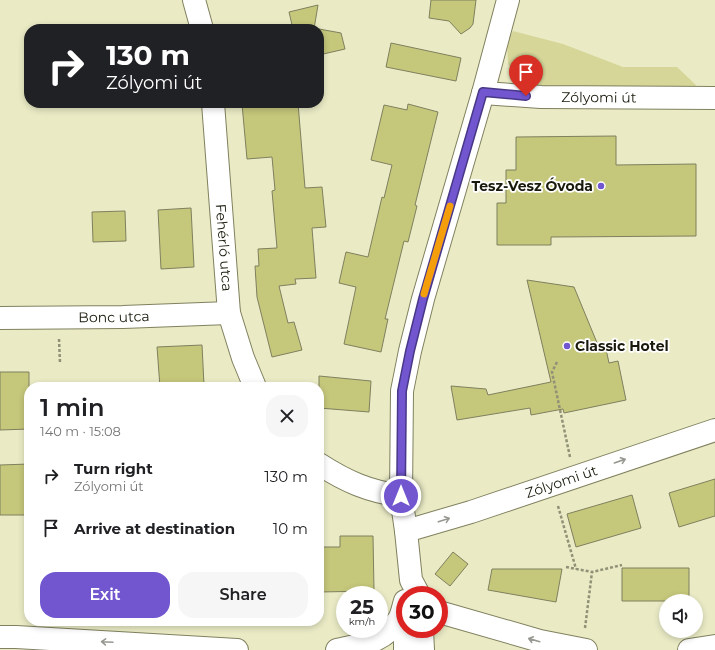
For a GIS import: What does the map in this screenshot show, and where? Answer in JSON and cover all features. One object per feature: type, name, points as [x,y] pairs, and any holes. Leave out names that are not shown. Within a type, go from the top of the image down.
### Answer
[{"type":"street","points":[[194,0],[201,24]]},
{"type":"street","points":[[409,586],[406,531],[401,496],[402,391],[423,299],[508,0]]},
{"type":"street","name":"Zólyomi út","points":[[483,92],[541,97],[715,98]]},
{"type":"street","name":"Fehérló utca","points":[[213,108],[228,313],[253,382]]},
{"type":"street","name":"Bonc utca","points":[[0,318],[123,317],[228,313]]},
{"type":"street","name":"Zólyomi út","points":[[406,531],[471,512],[715,430]]},
{"type":"street","points":[[324,467],[351,483],[377,492],[401,496]]},
{"type":"street","points":[[448,615],[540,641],[585,640]]},
{"type":"street","points":[[337,650],[373,642],[389,631],[396,623]]},
{"type":"street","points":[[0,637],[16,636],[237,650]]},
{"type":"street","points":[[405,638],[405,650]]},
{"type":"street","points":[[422,638],[423,650]]},
{"type":"street","points":[[689,650],[715,646]]},
{"type":"path","points":[[558,362],[552,372],[575,477]]},
{"type":"path","points":[[556,500],[576,569]]},
{"type":"path","points":[[566,567],[592,572],[622,565]]},
{"type":"path","points":[[585,640],[592,572]]},
{"type":"green space","points":[[513,31],[563,44],[623,67],[677,67],[696,85],[694,89],[533,87],[518,79],[508,64],[507,43]]},
{"type":"building","points":[[431,0],[476,0],[473,24],[461,34],[449,21],[429,18]]},
{"type":"building","points":[[318,5],[315,24],[292,24],[289,12]]},
{"type":"building","points":[[324,30],[341,33],[345,49],[324,54]]},
{"type":"building","points":[[391,43],[461,58],[456,81],[386,67]]},
{"type":"building","points":[[408,104],[438,112],[415,205],[417,206],[408,242],[404,241],[385,319],[388,319],[381,352],[344,344],[356,287],[339,283],[346,252],[368,257],[382,197],[384,198],[392,165],[371,160],[384,105],[407,110]]},
{"type":"building","points":[[242,108],[298,108],[305,188],[322,187],[326,227],[312,228],[316,278],[295,279],[296,284],[279,286],[288,323],[294,322],[302,350],[272,357],[257,297],[255,266],[259,266],[258,249],[277,248],[272,191],[275,190],[272,157],[247,159]]},
{"type":"building","name":"Tesz-Vesz Óvoda","points":[[616,136],[616,165],[696,164],[696,236],[551,237],[551,245],[497,245],[497,203],[506,203],[506,170],[516,170],[516,137]]},
{"type":"building","points":[[191,208],[194,267],[161,269],[158,210]]},
{"type":"building","points":[[125,211],[126,241],[93,242],[92,212]]},
{"type":"building","points":[[527,280],[574,287],[600,350],[606,349],[609,363],[618,361],[626,400],[564,413],[563,409],[531,415],[530,408],[457,420],[451,386],[486,389],[488,395],[551,382]]},
{"type":"building","points":[[202,345],[204,382],[160,382],[157,347]]},
{"type":"building","points":[[0,372],[29,372],[29,382],[24,382],[24,429],[0,430]]},
{"type":"building","points":[[319,376],[371,381],[369,412],[324,408],[324,382],[319,382]]},
{"type":"building","points":[[24,464],[24,515],[0,515],[0,465]]},
{"type":"building","points":[[715,479],[715,516],[679,527],[669,493]]},
{"type":"building","points":[[632,495],[641,528],[576,547],[567,514]]},
{"type":"building","points":[[340,536],[373,536],[374,586],[336,586],[336,592],[324,592],[324,547],[340,547]]},
{"type":"building","points":[[453,552],[468,564],[450,586],[435,574]]},
{"type":"building","points":[[622,568],[689,568],[689,594],[659,594],[659,601],[622,601]]},
{"type":"building","points":[[492,569],[562,569],[556,602],[488,590]]},
{"type":"slow traffic","points":[[424,294],[450,206]]},
{"type":"place","name":"Tesz-Vesz Óvoda","points":[[601,186]]},
{"type":"place","name":"Classic Hotel","points":[[567,346]]},
{"type":"route","points":[[401,496],[400,440],[402,391],[410,351],[423,299],[483,92],[526,96]]}]
